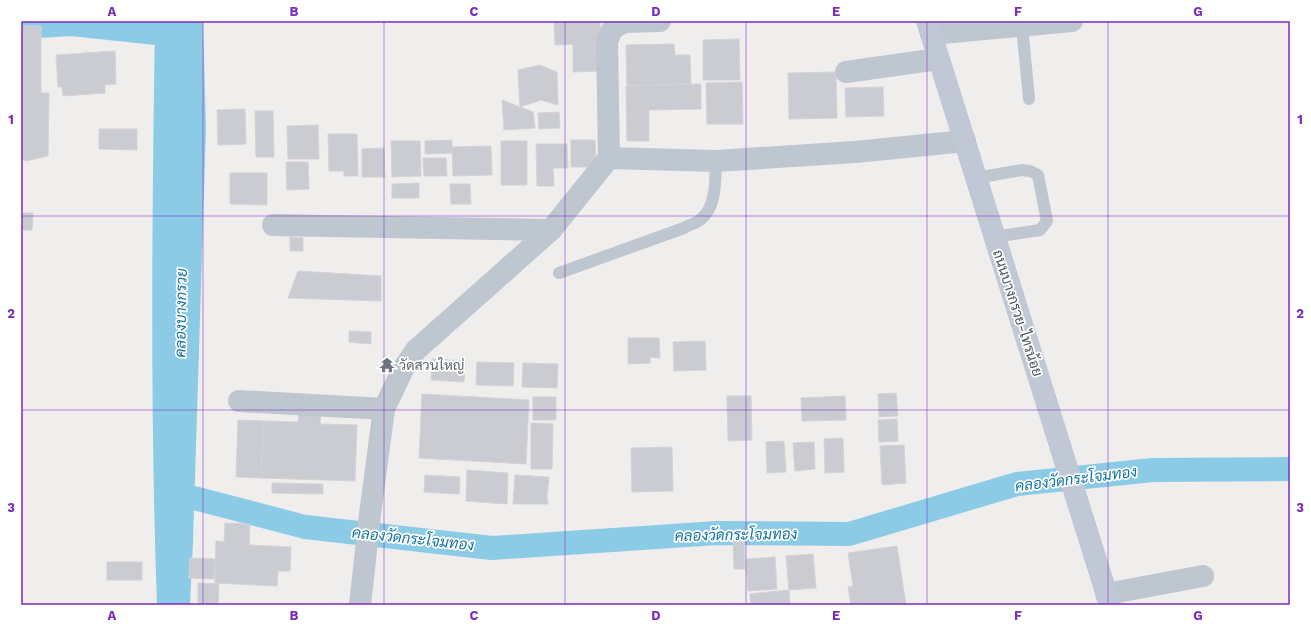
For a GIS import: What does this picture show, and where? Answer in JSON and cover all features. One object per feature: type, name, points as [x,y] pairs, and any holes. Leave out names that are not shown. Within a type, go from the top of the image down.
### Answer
[{"type":"main road","name":"ถนนบางกรวย-ไทรน้อย","points":[[929,27],[1108,600]]},
{"type":"street","points":[[360,605],[384,409],[403,369],[416,350],[551,230],[609,158],[607,41],[613,28],[624,22],[660,21]]},
{"type":"street","points":[[929,27],[1022,26],[1072,21]]},
{"type":"street","points":[[846,72],[938,59]]},
{"type":"street","points":[[609,158],[716,161],[855,152],[965,141]]},
{"type":"street","points":[[273,225],[551,230]]},
{"type":"street","points":[[239,401],[384,409]]},
{"type":"street","points":[[1108,600],[1202,576]]},
{"type":"lane","points":[[1022,26],[1028,99]]},
{"type":"lane","points":[[559,272],[684,228],[701,220],[709,210],[713,196],[716,161]]},
{"type":"lane","points":[[976,178],[1022,170],[1030,170],[1038,175],[1047,221],[1040,230],[995,237]]},
{"type":"water","name":"คลองบางกรวย","points":[[155,21],[203,21],[206,128],[190,605],[157,605],[152,386]]},
{"type":"building","points":[[554,21],[600,21],[602,71],[573,72],[573,44],[555,45]]},
{"type":"building","points":[[21,26],[41,26],[41,93],[49,93],[48,156],[26,161],[21,159]]},
{"type":"building","points":[[739,39],[740,80],[703,80],[703,40]]},
{"type":"building","points":[[674,44],[675,55],[690,55],[691,84],[627,86],[626,45]]},
{"type":"building","points":[[115,51],[116,84],[105,85],[105,93],[63,96],[62,87],[58,87],[56,55]]},
{"type":"building","points":[[540,65],[557,72],[558,105],[541,100],[520,107],[518,70]]},
{"type":"building","points":[[836,72],[837,118],[789,119],[788,73]]},
{"type":"building","points":[[742,82],[743,124],[707,124],[706,83]]},
{"type":"building","points":[[701,84],[701,109],[649,110],[649,141],[627,141],[626,86]]},
{"type":"building","points":[[883,87],[884,116],[846,117],[845,88]]},
{"type":"building","points":[[502,100],[533,112],[535,128],[504,130]]},
{"type":"building","points":[[245,109],[246,144],[218,145],[217,110]]},
{"type":"building","points":[[255,111],[273,111],[274,157],[256,157]]},
{"type":"building","points":[[559,112],[560,128],[539,129],[538,113]]},
{"type":"building","points":[[318,125],[319,159],[288,159],[287,126]]},
{"type":"building","points":[[99,129],[137,129],[137,150],[99,149]]},
{"type":"building","points":[[328,134],[357,134],[358,176],[344,176],[344,171],[329,171]]},
{"type":"building","points":[[452,140],[452,153],[425,154],[425,141]]},
{"type":"building","points":[[571,140],[595,140],[596,167],[571,167]]},
{"type":"building","points":[[391,141],[420,141],[421,176],[392,177]]},
{"type":"building","points":[[501,141],[527,141],[527,185],[501,185]]},
{"type":"building","points":[[536,144],[567,144],[568,168],[553,168],[554,186],[537,186]]},
{"type":"building","points":[[491,146],[492,175],[453,176],[452,147]]},
{"type":"building","points":[[384,148],[385,177],[362,177],[362,149]]},
{"type":"building","points":[[423,158],[446,158],[447,176],[424,176]]},
{"type":"building","points":[[286,162],[308,162],[309,189],[287,190]]},
{"type":"building","points":[[230,173],[267,173],[267,205],[230,204]]},
{"type":"building","points":[[419,183],[419,198],[392,198],[392,184]]},
{"type":"building","points":[[450,184],[470,184],[471,204],[451,204]]},
{"type":"building","points":[[21,213],[33,213],[32,230],[21,230]]},
{"type":"building","points":[[290,237],[303,238],[303,251],[290,251]]},
{"type":"building","points":[[298,271],[381,276],[381,301],[288,298]]},
{"type":"building","points":[[349,331],[371,332],[371,344],[349,342]]},
{"type":"building","points":[[628,338],[659,338],[660,358],[650,357],[650,363],[628,364]]},
{"type":"building","points":[[705,341],[706,370],[674,371],[673,342]]},
{"type":"building","points":[[432,359],[465,361],[464,382],[431,380]]},
{"type":"building","points":[[477,362],[514,363],[513,386],[476,385]]},
{"type":"building","points":[[523,363],[558,364],[557,388],[522,387]]},
{"type":"building","points":[[896,393],[898,416],[879,417],[878,394]]},
{"type":"building","points":[[422,394],[529,400],[526,464],[419,458]]},
{"type":"building","points":[[727,396],[751,396],[752,440],[728,441]]},
{"type":"building","points":[[845,396],[846,420],[802,421],[801,398]]},
{"type":"building","points":[[533,397],[556,397],[556,420],[533,420]]},
{"type":"building","points":[[299,412],[321,412],[320,424],[357,425],[355,481],[261,478],[264,421],[298,422]]},
{"type":"building","points":[[897,419],[898,441],[879,442],[878,420]]},
{"type":"building","points":[[238,420],[264,421],[261,478],[236,477]]},
{"type":"building","points":[[531,423],[553,424],[552,469],[531,469]]},
{"type":"building","points":[[843,438],[844,472],[825,473],[824,439]]},
{"type":"building","points":[[784,441],[786,472],[767,473],[766,442]]},
{"type":"building","points":[[814,442],[815,469],[795,471],[793,443]]},
{"type":"building","points":[[904,445],[906,483],[882,485],[880,446]]},
{"type":"building","points":[[672,447],[673,491],[632,492],[631,448]]},
{"type":"building","points":[[467,470],[508,473],[507,504],[466,501]]},
{"type":"building","points":[[425,475],[460,477],[459,494],[424,492]]},
{"type":"building","points":[[515,475],[549,477],[547,496],[548,504],[513,504]]},
{"type":"building","points":[[272,483],[323,484],[323,494],[272,493]]},
{"type":"building","points":[[225,523],[250,524],[249,545],[291,547],[290,571],[278,571],[277,586],[215,583],[216,541],[224,542]]},
{"type":"building","points":[[733,539],[744,539],[745,569],[734,569]]},
{"type":"building","points":[[897,546],[906,605],[851,605],[848,587],[853,586],[848,553]]},
{"type":"building","points":[[813,554],[816,588],[789,590],[786,556]]},
{"type":"building","points":[[775,557],[777,589],[748,591],[746,559]]},
{"type":"building","points":[[190,558],[216,559],[214,579],[189,578]]},
{"type":"building","points":[[107,562],[142,562],[142,580],[107,580]]},
{"type":"building","points":[[198,583],[219,584],[218,604],[198,604]]},
{"type":"building","points":[[789,590],[790,605],[751,605],[750,594]]},
{"type":"waterway","points":[[21,27],[72,24],[184,36]]},
{"type":"waterway","name":"คลองวัดกระโจมทอง","points":[[179,494],[305,527],[492,548],[717,533],[849,534],[1017,484],[1153,470],[1290,469]]},
{"type":"place","name":"วัดสวนใหญ่","points":[[387,365]]}]
